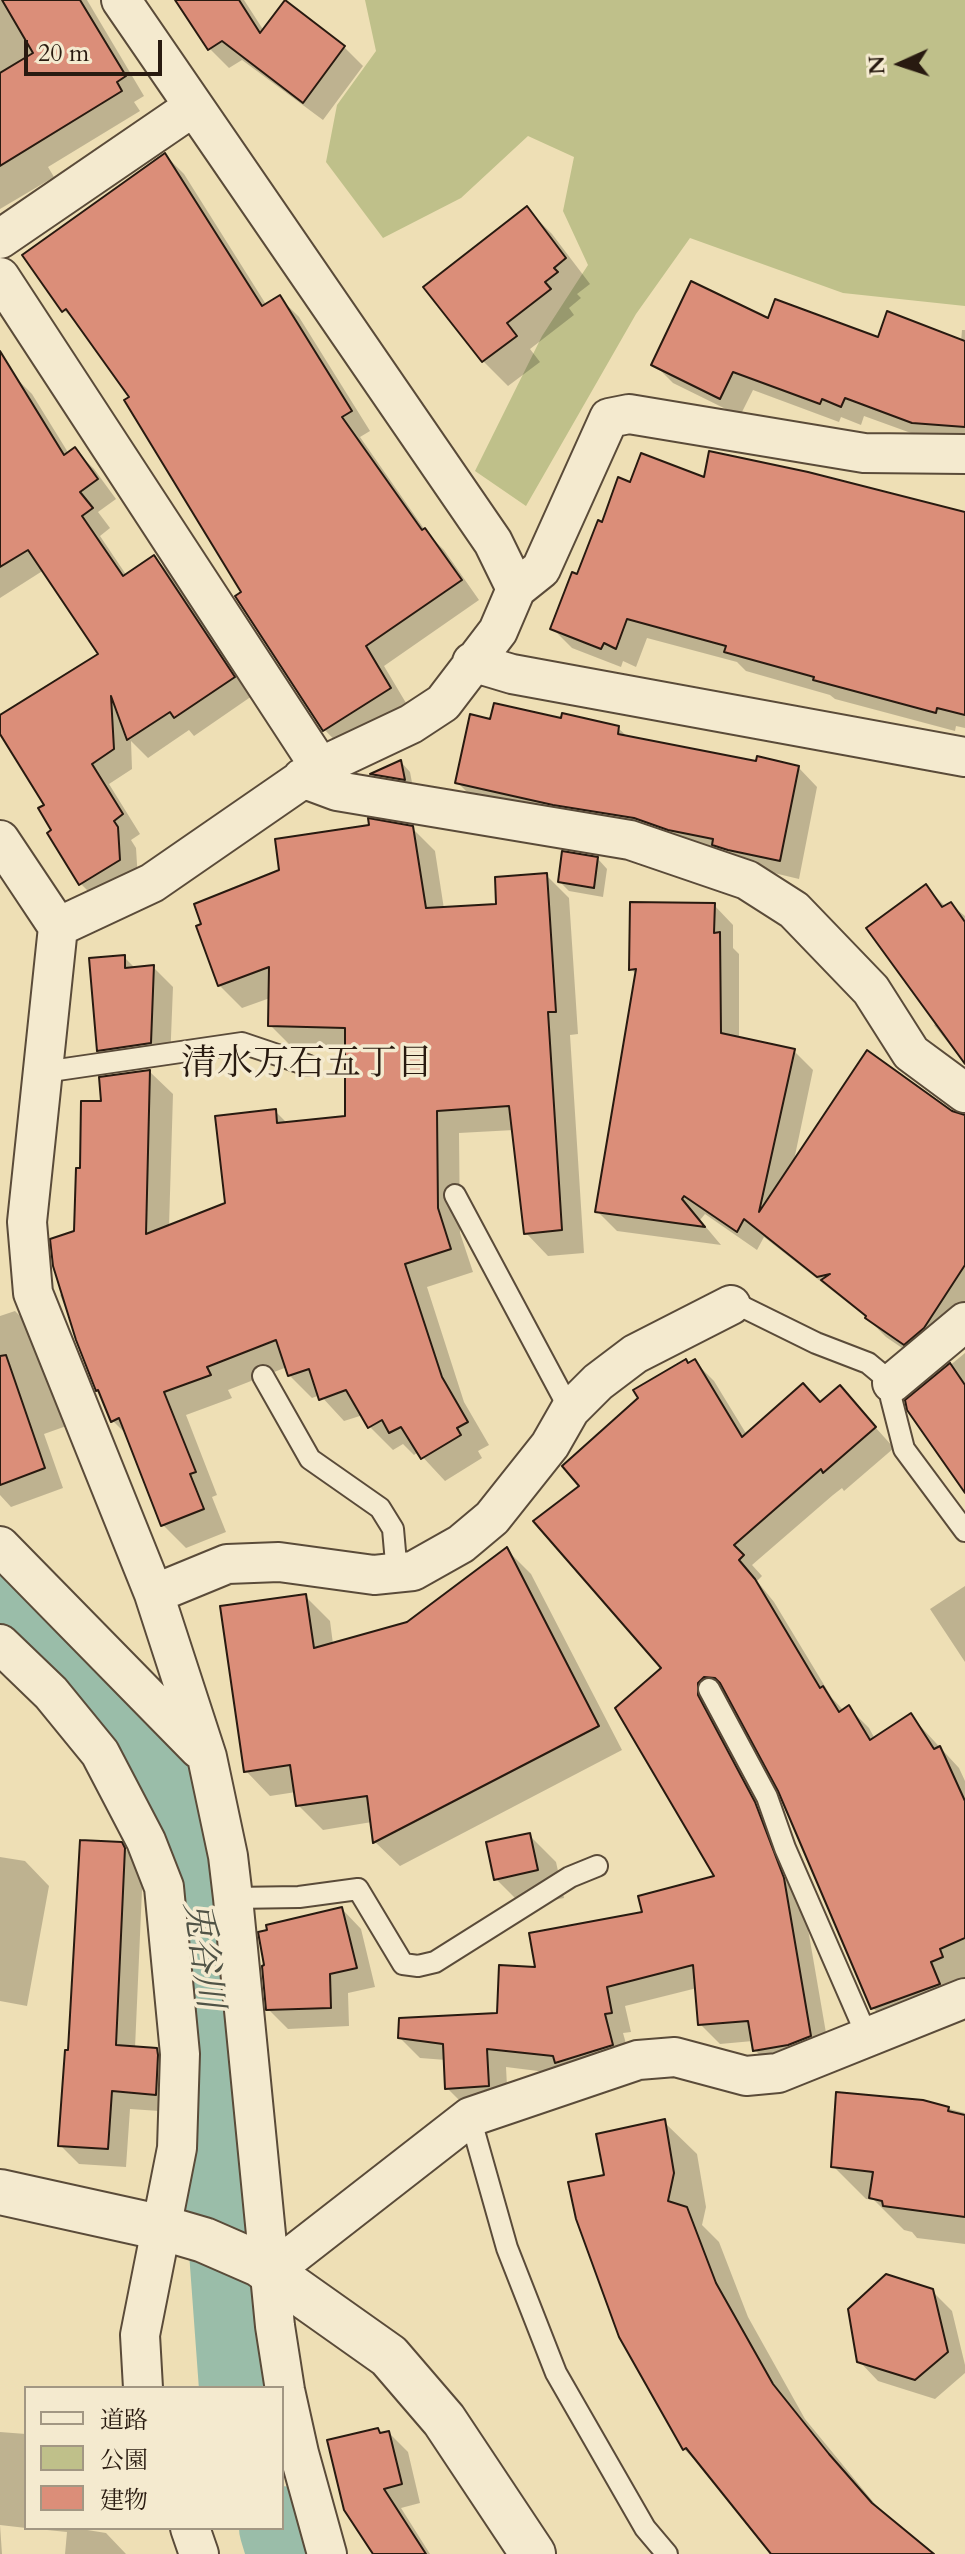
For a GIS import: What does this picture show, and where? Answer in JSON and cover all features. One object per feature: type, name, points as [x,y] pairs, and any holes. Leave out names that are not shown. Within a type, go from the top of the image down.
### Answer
[{"type":"street","points":[[121,0],[493,542],[516,589]]},
{"type":"street","points":[[0,239],[193,107]]},
{"type":"street","points":[[0,277],[311,772],[337,791],[630,840],[747,880],[794,910],[871,990],[911,1053],[965,1093]]},
{"type":"street","points":[[58,927],[152,883],[311,772],[411,724],[443,703],[498,631],[516,589],[541,569],[609,418],[629,414],[864,453],[965,454]]},
{"type":"street","points":[[472,662],[512,674],[965,757]]},
{"type":"street","points":[[0,840],[58,927],[27,1222],[33,1293],[154,1594],[207,1757],[228,1856],[233,1898],[265,2268],[285,2390],[327,2554]]},
{"type":"street","points":[[154,1594],[227,1564],[279,1562],[374,1575],[413,1571],[461,1544],[492,1518],[550,1445],[570,1410],[598,1382],[635,1354],[731,1305]]},
{"type":"street","points":[[892,1383],[965,1322]]},
{"type":"street","points":[[0,1546],[207,1757]]},
{"type":"street","points":[[0,1644],[51,1693],[100,1753],[146,1841],[164,1887],[180,2054],[177,2148],[183,2234],[140,2335],[143,2386]]},
{"type":"street","points":[[265,2268],[470,2117],[638,2060],[675,2057],[746,2076],[778,2073],[964,2001]]},
{"type":"street","points":[[0,2192],[183,2234],[265,2268],[389,2356],[444,2420],[533,2554]]},
{"type":"street","points":[[191,2530],[199,2554]]},
{"type":"lane","points":[[44,1072],[242,1043],[307,1065]]},
{"type":"lane","points":[[455,1195],[570,1410]]},
{"type":"lane","points":[[731,1305],[745,1308],[816,1343],[868,1363],[892,1383],[891,1398],[904,1449],[965,1531]]},
{"type":"lane","points":[[263,1376],[310,1459],[380,1508],[393,1529],[397,1574]]},
{"type":"lane","points":[[709,1689],[767,1797],[785,1848],[867,2036]]},
{"type":"lane","points":[[233,1898],[299,1897],[358,1889],[403,1964],[418,1966],[435,1962],[570,1877],[597,1866]]},
{"type":"lane","points":[[470,2117],[507,2248],[556,2373],[645,2528],[667,2554]]},
{"type":"green space","points":[[365,0],[965,0],[965,306],[843,293],[690,238],[636,314],[526,506],[475,471],[542,336],[588,265],[563,211],[574,157],[528,136],[461,198],[383,238],[326,162],[337,105],[376,51]]},
{"type":"building","points":[[2,0],[80,0],[126,76],[117,82],[122,91],[0,166],[0,73],[33,53]]},
{"type":"building","points":[[175,0],[239,0],[260,33],[285,0],[345,46],[303,103],[222,41],[208,50]]},
{"type":"building","points":[[165,153],[262,306],[280,295],[352,411],[342,417],[422,530],[425,528],[462,580],[366,646],[391,688],[323,731],[235,596],[241,592],[124,400],[129,397],[66,309],[62,312],[22,255]]},
{"type":"building","points":[[527,206],[566,258],[554,268],[558,272],[545,282],[551,289],[507,323],[517,336],[482,362],[423,287]]},
{"type":"building","points":[[691,281],[768,318],[775,299],[878,337],[887,311],[965,341],[965,427],[912,423],[845,398],[841,407],[822,399],[820,404],[733,372],[720,399],[651,365]]},
{"type":"building","points":[[0,351],[64,455],[75,447],[98,479],[80,492],[93,508],[82,516],[123,576],[154,555],[235,677],[174,718],[170,712],[127,740],[111,696],[114,749],[92,764],[123,814],[114,821],[118,827],[120,860],[79,885],[47,833],[51,830],[38,808],[44,805],[0,734],[0,715],[98,654],[28,550],[0,567]]},
{"type":"building","points":[[709,451],[808,472],[965,512],[965,715],[937,708],[936,713],[813,680],[814,677],[724,652],[726,646],[627,619],[616,649],[604,643],[601,649],[550,629],[572,572],[577,574],[598,520],[602,522],[618,477],[630,482],[641,453],[704,477]]},
{"type":"building","points":[[494,703],[561,718],[562,713],[619,726],[618,734],[756,761],[757,756],[799,766],[780,861],[728,850],[712,845],[713,839],[668,830],[634,818],[553,805],[455,783],[470,714],[490,719]]},
{"type":"building","points":[[401,760],[405,780],[370,774]]},
{"type":"building","points":[[368,818],[413,826],[426,908],[496,904],[495,877],[547,873],[556,1012],[548,1012],[562,1230],[524,1234],[509,1106],[437,1111],[438,1208],[451,1249],[405,1264],[442,1377],[468,1422],[457,1428],[461,1435],[421,1459],[401,1427],[389,1433],[382,1420],[368,1428],[346,1390],[319,1400],[309,1369],[288,1376],[276,1340],[207,1367],[211,1375],[164,1392],[196,1472],[190,1474],[204,1509],[161,1526],[119,1418],[111,1422],[96,1391],[53,1266],[50,1239],[74,1231],[76,1168],[80,1168],[81,1101],[101,1101],[99,1077],[150,1070],[146,1234],[225,1203],[215,1116],[276,1109],[277,1123],[345,1116],[345,1028],[268,1026],[269,967],[218,986],[196,926],[201,924],[194,904],[279,870],[275,839],[369,825]]},
{"type":"building","points":[[562,851],[598,857],[594,888],[558,882]]},
{"type":"building","points":[[926,884],[942,907],[951,902],[965,922],[965,1064],[866,928]]},
{"type":"building","points":[[630,902],[715,903],[714,933],[720,932],[721,1033],[795,1049],[759,1212],[867,1050],[952,1111],[965,1115],[965,1265],[924,1328],[904,1345],[865,1318],[821,1280],[830,1274],[817,1277],[744,1219],[737,1232],[684,1196],[682,1199],[705,1227],[595,1212],[636,969],[629,970]]},
{"type":"building","points":[[125,955],[125,968],[154,965],[151,1043],[97,1051],[89,958]]},
{"type":"building","points":[[6,1355],[45,1468],[0,1485],[0,1356]]},
{"type":"building","points":[[686,1359],[688,1363],[695,1359],[742,1437],[803,1383],[820,1402],[840,1385],[876,1427],[823,1473],[821,1469],[734,1545],[744,1555],[739,1560],[755,1579],[820,1688],[823,1686],[839,1712],[849,1705],[870,1740],[911,1713],[934,1749],[940,1746],[965,1801],[965,1938],[940,1949],[943,1957],[931,1962],[940,1984],[871,2009],[778,1791],[720,1683],[715,1678],[704,1677],[698,1683],[698,1695],[755,1802],[784,1878],[811,2036],[788,2045],[753,2051],[748,2021],[698,2025],[693,1965],[607,1987],[612,2013],[605,2014],[613,2045],[555,2063],[553,2056],[487,2049],[489,2086],[445,2089],[443,2044],[398,2038],[399,2018],[497,2013],[499,1965],[535,1967],[529,1933],[642,1912],[638,1896],[714,1876],[615,1708],[661,1668],[533,1521],[579,1486],[562,1466],[638,1398],[633,1390]]},
{"type":"building","points":[[950,1363],[965,1385],[965,1493],[907,1410],[905,1400]]},
{"type":"building","points":[[507,1547],[599,1726],[373,1843],[367,1796],[296,1806],[290,1765],[244,1772],[220,1606],[306,1594],[314,1648],[407,1622]]},
{"type":"building","points":[[530,1833],[538,1870],[494,1880],[486,1842]]},
{"type":"building","points":[[80,1840],[122,1842],[125,1848],[116,2045],[157,2048],[158,2055],[156,2095],[112,2091],[108,2149],[58,2146],[65,2050],[68,2050]]},
{"type":"building","points":[[342,1907],[357,1968],[330,1974],[331,2008],[266,2010],[264,1965],[258,1932],[267,1930],[266,1925]]},
{"type":"building","points":[[836,2092],[923,2100],[965,2115],[965,2217],[883,2206],[882,2201],[869,2198],[873,2172],[831,2167]]},
{"type":"building","points":[[665,2119],[674,2173],[668,2201],[687,2207],[716,2283],[773,2384],[872,2503],[934,2554],[771,2554],[686,2448],[683,2450],[619,2337],[576,2219],[568,2182],[604,2175],[596,2134]]},
{"type":"building","points":[[886,2274],[933,2289],[948,2352],[915,2380],[857,2362],[848,2309]]},
{"type":"building","points":[[378,2428],[380,2433],[389,2431],[402,2484],[384,2489],[426,2554],[373,2554],[344,2510],[327,2440]]},
{"type":"waterway","name":"兎谷川","points":[[0,1584],[21,1602],[101,1689],[161,1781],[197,1903],[225,2169],[241,2386]]},
{"type":"waterway","name":"兎谷川","points":[[282,2530],[289,2554]]},
{"type":"district","name":"清水万石五丁目","points":[[307,1066]]}]
